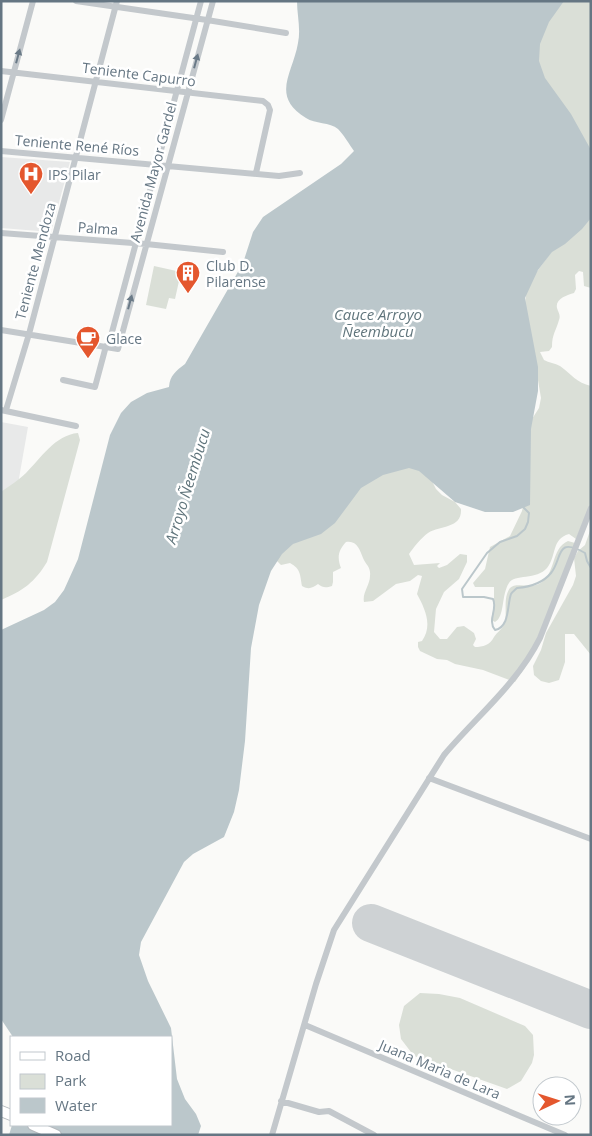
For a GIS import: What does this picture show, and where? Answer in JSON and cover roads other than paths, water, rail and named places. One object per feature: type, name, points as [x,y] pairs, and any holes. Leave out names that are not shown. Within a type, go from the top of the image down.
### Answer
[{"type":"main road","points":[[35,1126],[56,1135]]},
{"type":"street","points":[[1,120],[33,1]]},
{"type":"street","points":[[76,1],[116,4],[286,33]]},
{"type":"street","name":"Avenida Mayor Gardel","points":[[63,380],[95,387],[136,244],[201,1]]},
{"type":"street","name":"Avenida Mayor Gardel","points":[[107,346],[118,349],[212,1]]},
{"type":"street","name":"Teniente Mendoza","points":[[4,410],[29,334],[116,4]]},
{"type":"street","name":"Teniente Capurro","points":[[1,71],[262,101],[268,105],[270,110],[256,173]]},
{"type":"street","name":"Teniente René Ríos","points":[[1,151],[279,176],[300,172]]},
{"type":"street","name":"Palma","points":[[1,233],[223,252]]},
{"type":"street","points":[[1,330],[107,346]]},
{"type":"street","points":[[4,410],[76,426]]},
{"type":"street","points":[[272,1135],[316,984],[334,930],[444,755],[488,709],[522,669],[532,654],[591,508]]},
{"type":"street","points":[[429,778],[591,839]]},
{"type":"street","name":"Juana Marìa de Lara","points":[[305,1025],[565,1135]]},
{"type":"street","points":[[281,1101],[319,1112],[329,1112],[374,1135]]},
{"type":"water","name":"Cauce Arroyo Ñeembucu","points":[[297,1],[564,1],[549,22],[540,44],[539,61],[545,78],[571,114],[591,150],[591,218],[565,244],[552,252],[538,270],[525,298],[538,367],[538,391],[531,429],[530,505],[513,512],[485,512],[455,502],[419,471],[409,468],[383,475],[361,488],[335,523],[321,534],[293,544],[282,554],[271,571],[259,605],[251,648],[245,741],[239,790],[234,812],[224,837],[193,854],[184,862],[141,942],[139,955],[148,981],[171,1028],[172,1036],[12,1036],[1,1019],[1,630],[44,610],[55,602],[64,590],[78,559],[110,435],[121,413],[131,402],[147,393],[169,387],[172,376],[185,364],[243,263],[253,232],[263,217],[341,164],[354,151],[338,129],[331,125],[306,118],[295,110],[289,101],[286,93],[287,84],[299,38]]},
{"type":"water","name":"Cauce Arroyo Ñeembucu","points":[[172,1036],[177,1079],[185,1099],[196,1114],[201,1126],[198,1135],[9,1135],[12,1126],[172,1126]]},
{"type":"waterway","points":[[523,507],[529,513],[525,529],[517,536],[500,542],[487,553],[462,589],[463,597],[493,599],[492,622],[495,630],[500,628],[506,620],[512,592],[517,588],[527,587],[544,580],[555,567],[564,548],[575,548],[585,553],[591,568]]},
{"type":"place","name":"IPS Pilar","points":[[31,195]]},
{"type":"place","name":"Club D. Pilarense","points":[[188,294]]},
{"type":"place","name":"Glace","points":[[88,359]]},
{"type":"water label","name":"Arroyo Ñeembucu","points":[[187,486]]}]
